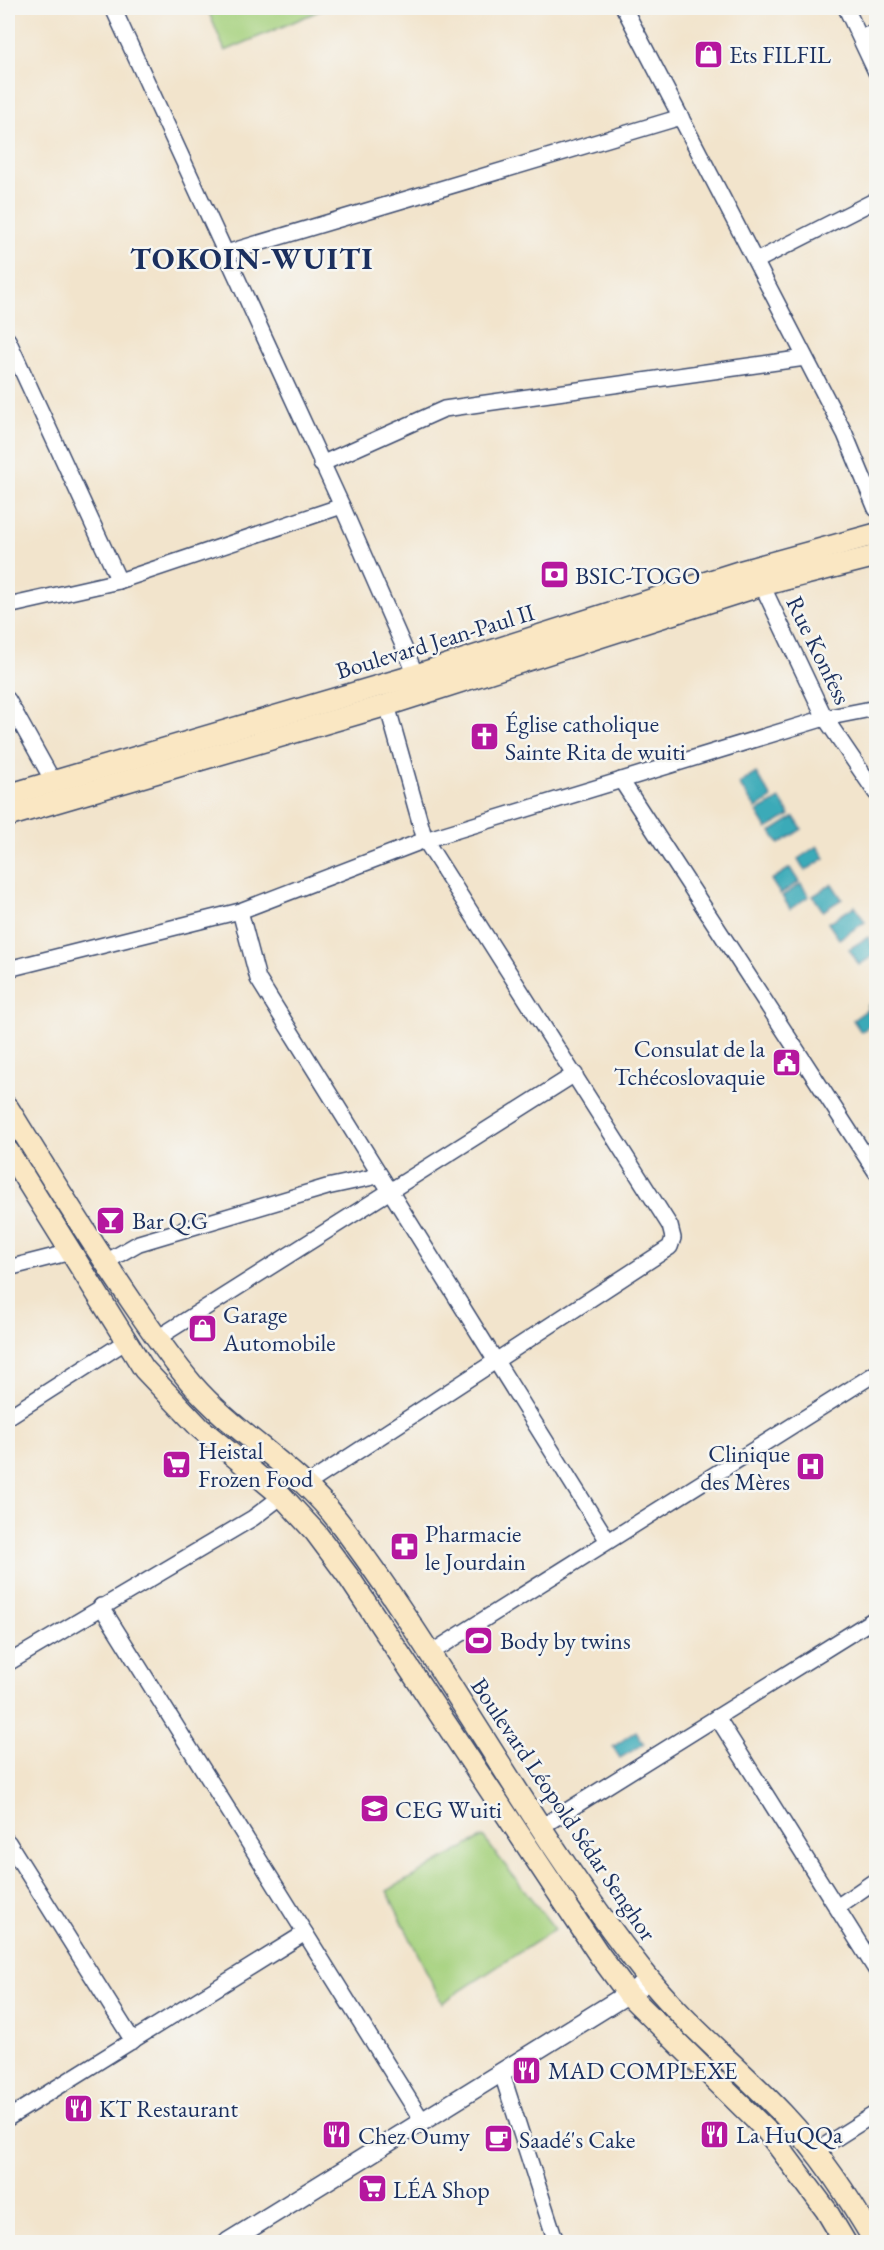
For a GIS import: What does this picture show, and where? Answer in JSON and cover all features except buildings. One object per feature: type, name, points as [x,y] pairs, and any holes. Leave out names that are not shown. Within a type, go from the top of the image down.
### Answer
[{"type":"main road","name":"Boulevard Jean-Paul II","points":[[8,795],[416,675],[742,571],[876,534]]},
{"type":"main road","name":"Boulevard Jean-Paul II","points":[[8,816],[387,705],[762,585],[876,556]]},
{"type":"main road","name":"Boulevard Léopold Sédar Senghor","points":[[8,1108],[104,1263],[156,1339],[193,1385],[215,1407],[306,1485],[336,1518],[429,1654],[586,1896],[650,1980],[783,2114],[816,2151],[839,2181],[875,2242]]},
{"type":"main road","name":"Boulevard Léopold Sédar Senghor","points":[[8,1151],[125,1342],[144,1369],[177,1406],[282,1497],[316,1533],[348,1576],[598,1953],[629,1995],[767,2131],[826,2210],[844,2242]]},
{"type":"street","points":[[113,8],[342,506],[416,675]]},
{"type":"street","points":[[624,8],[845,434],[876,509]]},
{"type":"street","points":[[846,8],[876,72]]},
{"type":"street","points":[[860,36],[876,33]]},
{"type":"street","points":[[226,253],[681,117]]},
{"type":"street","points":[[756,261],[876,200]]},
{"type":"street","points":[[8,340],[119,581]]},
{"type":"street","points":[[321,464],[444,409],[805,358]]},
{"type":"street","points":[[8,606],[119,581],[342,506]]},
{"type":"street","name":"Rue Konfess","points":[[762,585],[825,718],[876,793]]},
{"type":"street","points":[[8,700],[53,782]]},
{"type":"street","points":[[306,1485],[669,1247],[673,1238],[670,1226],[425,840],[387,705]]},
{"type":"street","points":[[8,969],[240,911],[425,840],[825,718],[876,708]]},
{"type":"street","points":[[621,780],[876,1172]]},
{"type":"street","points":[[240,911],[258,979],[378,1176],[608,1541]]},
{"type":"street","points":[[156,1339],[575,1074]]},
{"type":"street","points":[[104,1263],[139,1243],[327,1187],[378,1176]]},
{"type":"street","points":[[8,1268],[71,1252]]},
{"type":"street","points":[[8,1417],[125,1342]]},
{"type":"street","points":[[429,1654],[875,1376]]},
{"type":"street","points":[[8,1663],[253,1518],[282,1497]]},
{"type":"street","points":[[101,1606],[423,2122]]},
{"type":"street","points":[[541,1827],[876,1618]]},
{"type":"street","points":[[717,1717],[876,1970]]},
{"type":"street","points":[[8,1842],[133,2041]]},
{"type":"street","points":[[837,1906],[876,1881]]},
{"type":"street","points":[[8,2118],[305,1932]]},
{"type":"street","points":[[228,2242],[650,1980]]},
{"type":"street","points":[[502,2074],[556,2242]]},
{"type":"street","points":[[816,2151],[876,2113]]},
{"type":"green space","points":[[207,8],[326,8],[225,51]]},
{"type":"green space","points":[[483,1837],[555,1929],[442,2003],[387,1891]]},
{"type":"water","points":[[756,773],[772,798],[756,809],[739,784]]},
{"type":"water","points":[[780,799],[790,815],[767,829],[757,812]]},
{"type":"water","points":[[794,817],[802,829],[779,844],[771,832]]},
{"type":"water","points":[[817,846],[825,858],[805,871],[798,859]]},
{"type":"water","points":[[790,868],[799,882],[780,894],[771,880]]},
{"type":"water","points":[[801,884],[809,896],[790,909],[782,896]]},
{"type":"water","points":[[832,884],[842,899],[823,911],[813,896]]},
{"type":"water","points":[[855,906],[865,922],[839,939],[828,923]]},
{"type":"water","points":[[868,937],[876,954],[859,965],[849,949]]},
{"type":"water","points":[[876,999],[876,1021],[861,1032],[853,1020],[868,1009],[867,1006]]},
{"type":"water","points":[[636,1731],[644,1744],[620,1758],[613,1747]]},
{"type":"place","name":"Ets FILFIL","points":[[708,54]]},
{"type":"place","name":"BSIC-TOGO","points":[[554,575]]},
{"type":"place","name":"Église catholique Sainte Rita de wuiti","points":[[484,737]]},
{"type":"place","name":"Consulat de la Tchécoslovaquie","points":[[786,1062]]},
{"type":"place","name":"Bar Q.G","points":[[111,1220]]},
{"type":"place","name":"Garage Automobile","points":[[202,1328]]},
{"type":"place","name":"Heistal Frozen Food","points":[[177,1464]]},
{"type":"place","name":"Clinique des Mères","points":[[811,1467]]},
{"type":"place","name":"Pharmacie le Jourdain","points":[[404,1547]]},
{"type":"place","name":"Body by twins","points":[[479,1640]]},
{"type":"place","name":"CEG Wuiti","points":[[374,1809]]},
{"type":"place","name":"MAD COMPLEXE","points":[[527,2070]]},
{"type":"place","name":"KT Restaurant","points":[[78,2108]]},
{"type":"place","name":"La HuQQa","points":[[715,2134]]},
{"type":"place","name":"Chez Oumy","points":[[337,2135]]},
{"type":"place","name":"Saadé's Cake","points":[[498,2139]]},
{"type":"place","name":"LÉA Shop","points":[[372,2189]]},
{"type":"district","name":"TOKOIN-WUITI","points":[[252,258]]}]
